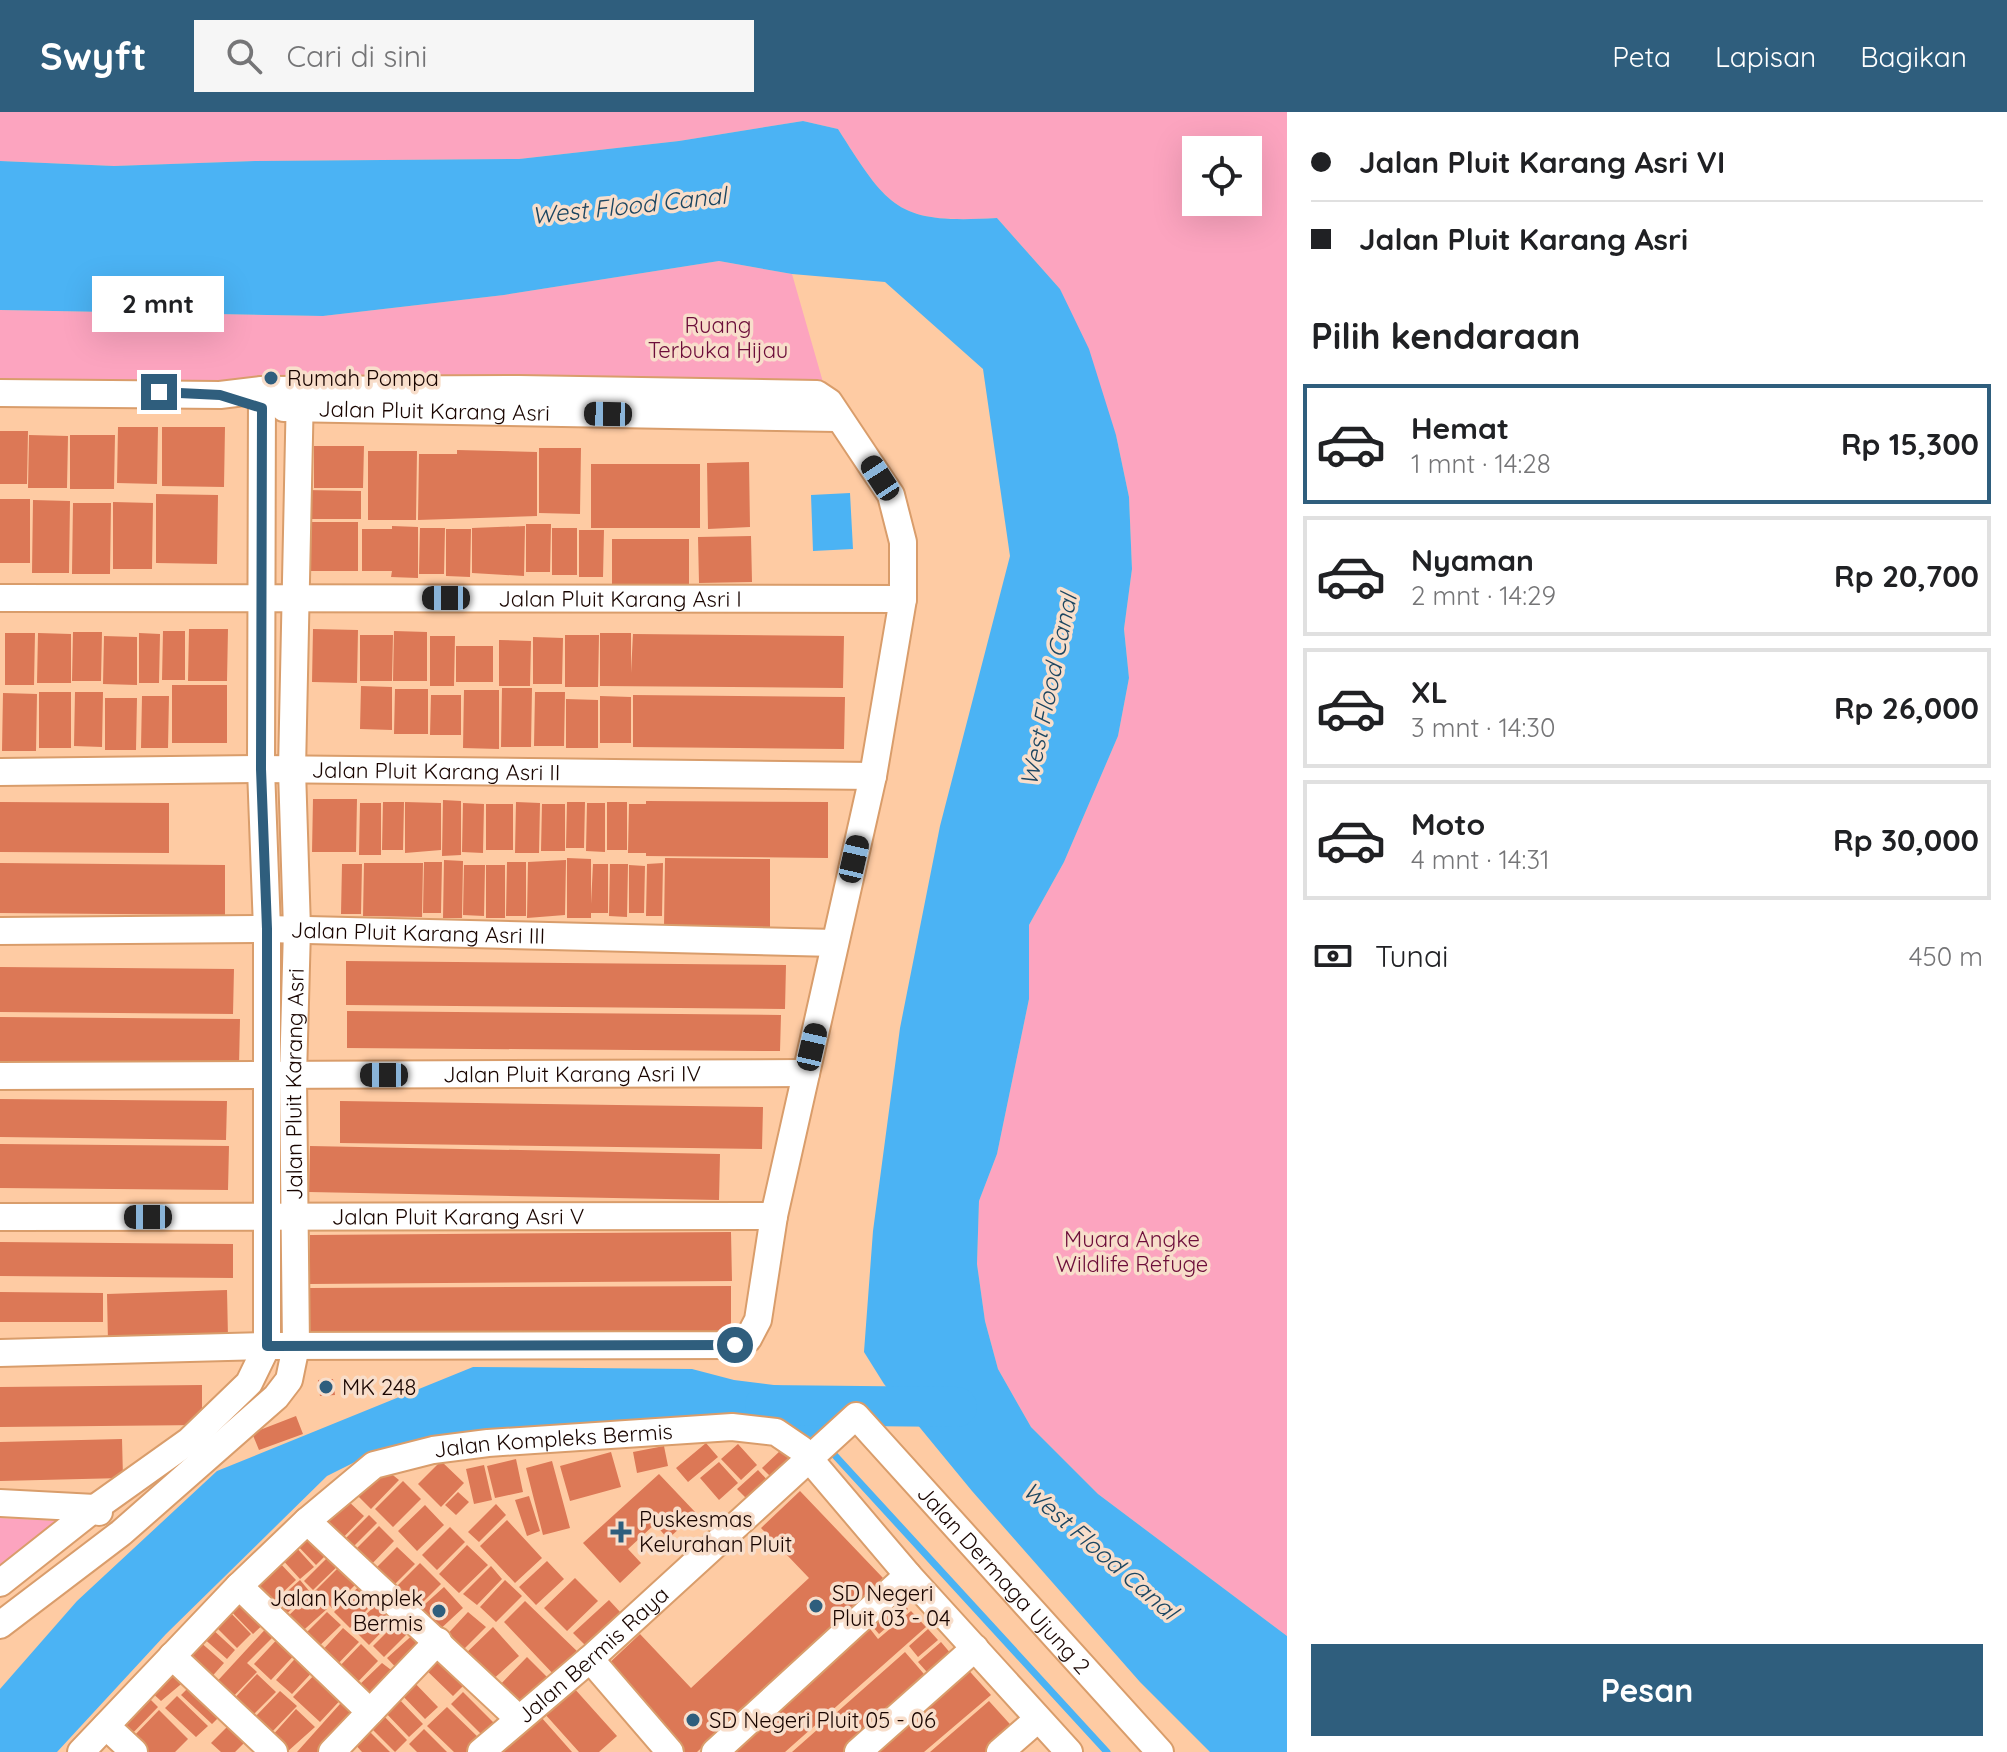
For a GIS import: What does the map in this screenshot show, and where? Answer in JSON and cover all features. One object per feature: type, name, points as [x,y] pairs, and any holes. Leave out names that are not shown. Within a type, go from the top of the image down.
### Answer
[{"type":"street","name":"Jalan Pluit Karang Asri","points":[[0,393],[763,405],[836,418],[891,495],[903,542],[903,599]]},
{"type":"street","name":"Jalan Pluit Karang Asri","points":[[0,1625],[121,1533],[276,1397],[289,1380],[296,1346],[296,1216],[267,929],[261,769],[262,399]]},
{"type":"street","name":"Jalan Pluit Karang Asri","points":[[0,1583],[95,1508],[189,1441],[249,1383],[267,1346],[266,1216],[297,929],[292,770],[299,399]]},
{"type":"street","name":"Jalan Pluit Karang Asri I","points":[[0,598],[903,599]]},
{"type":"street","points":[[0,1353],[267,1346],[735,1345],[748,1339],[758,1320],[774,1216],[873,776],[903,599]]},
{"type":"street","name":"Jalan Pluit Karang Asri II","points":[[0,772],[261,769],[873,776]]},
{"type":"street","name":"Jalan Pluit Karang Asri III","points":[[0,931],[297,929],[835,943]]},
{"type":"street","name":"Jalan Pluit Karang Asri IV","points":[[0,1076],[806,1073]]},
{"type":"street","name":"Jalan Pluit Karang Asri V","points":[[0,1217],[774,1216]]},
{"type":"street","name":"Jalan Dermaga Ujung 2","points":[[847,1422],[851,1416],[860,1418],[1160,1752]]},
{"type":"street","name":"Jalan Bermis Raya","points":[[481,1752],[590,1659],[847,1422]]},
{"type":"street","name":"Jalan Kompleks Bermis","points":[[81,1752],[239,1586],[307,1521],[374,1465],[433,1450],[488,1443],[732,1427],[780,1434],[812,1455],[908,1575],[1069,1752]]},
{"type":"street","points":[[0,1503],[95,1508],[121,1533]]},
{"type":"street","points":[[307,1521],[519,1719]]},
{"type":"street","points":[[715,1752],[908,1575]]},
{"type":"street","points":[[239,1586],[370,1712]]},
{"type":"street","points":[[332,1752],[438,1641]]},
{"type":"street","points":[[858,1752],[975,1648]]},
{"type":"street","points":[[172,1656],[274,1752]]},
{"type":"street","points":[[590,1659],[670,1752]]},
{"type":"street","points":[[1000,1752],[1038,1719]]},
{"type":"street","points":[[106,1726],[134,1752]]},
{"type":"green space","name":"Muara Angke Wildlife Refuge","points":[[0,112],[1287,112],[1287,1636],[1098,1494],[1031,1427],[998,1369],[985,1321],[977,1264],[979,1201],[997,1154],[1029,999],[1029,925],[1064,862],[1118,736],[1129,678],[1124,629],[1132,569],[1129,497],[1116,435],[1060,289],[997,218],[937,218],[916,214],[899,206],[870,178],[838,129],[803,121],[679,141],[519,159],[255,161],[114,166],[0,161]]},
{"type":"green space","name":"Ruang Terbuka Hijau","points":[[719,261],[792,274],[833,417],[0,384],[0,310],[323,316],[504,295]]},
{"type":"green space","points":[[0,1518],[82,1522],[0,1571]]},
{"type":"water","name":"West Flood Canal","points":[[803,121],[838,129],[870,178],[899,206],[916,214],[937,218],[997,218],[1060,289],[1089,349],[1116,435],[1129,497],[1132,569],[1124,629],[1129,678],[1118,736],[1064,862],[1029,925],[1029,999],[997,1154],[979,1201],[977,1264],[985,1321],[998,1369],[1031,1427],[1098,1494],[1287,1636],[1287,1752],[1210,1752],[1140,1682],[972,1491],[884,1384],[864,1352],[873,1231],[900,1028],[940,826],[1010,556],[983,369],[885,282],[792,274],[719,261],[504,295],[323,316],[0,310],[0,161],[114,166],[255,161],[519,159],[679,141]]},
{"type":"water","points":[[850,493],[853,549],[813,551],[811,495]]},
{"type":"water","points":[[473,1367],[692,1369],[734,1380],[813,1390],[826,1429],[806,1451],[785,1432],[410,1443],[357,1461],[327,1476],[166,1634],[57,1752],[0,1752],[0,1689],[77,1601],[217,1471]]},
{"type":"building","points":[[118,427],[158,427],[157,484],[117,483]]},
{"type":"building","points":[[162,427],[225,427],[224,487],[162,486]]},
{"type":"building","points":[[0,431],[28,431],[27,484],[0,484]]},
{"type":"building","points":[[29,435],[68,436],[67,488],[28,488]]},
{"type":"building","points":[[70,435],[115,435],[114,489],[70,489]]},
{"type":"building","points":[[314,446],[364,446],[363,488],[314,488]]},
{"type":"building","points":[[539,448],[581,448],[580,514],[539,513]]},
{"type":"building","points":[[457,450],[537,452],[537,516],[418,520],[419,454],[457,454]]},
{"type":"building","points":[[368,451],[417,451],[416,520],[368,520]]},
{"type":"building","points":[[749,462],[750,527],[708,529],[707,463]]},
{"type":"building","points":[[591,464],[700,464],[700,528],[591,528]]},
{"type":"building","points":[[306,490],[361,491],[361,519],[306,519]]},
{"type":"building","points":[[156,494],[218,495],[217,564],[156,563]]},
{"type":"building","points":[[0,499],[30,499],[30,563],[0,563]]},
{"type":"building","points":[[33,500],[70,501],[69,573],[32,573]]},
{"type":"building","points":[[113,502],[153,503],[152,569],[113,569]]},
{"type":"building","points":[[73,503],[111,503],[110,574],[72,574]]},
{"type":"building","points":[[310,522],[358,522],[358,571],[309,571]]},
{"type":"building","points":[[526,524],[551,524],[550,572],[526,572]]},
{"type":"building","points":[[392,526],[418,527],[418,578],[391,577],[392,571],[362,571],[362,529],[392,529]]},
{"type":"building","points":[[525,526],[524,576],[472,573],[472,528]]},
{"type":"building","points":[[420,528],[445,528],[444,574],[419,574]]},
{"type":"building","points":[[552,528],[577,528],[577,575],[552,575]]},
{"type":"building","points":[[446,529],[471,529],[470,577],[446,576]]},
{"type":"building","points":[[579,530],[604,530],[603,577],[579,577]]},
{"type":"building","points":[[751,536],[752,582],[699,583],[698,537]]},
{"type":"building","points":[[612,539],[689,539],[689,587],[612,587]]},
{"type":"building","points":[[189,629],[228,629],[227,681],[188,681]]},
{"type":"building","points":[[313,629],[358,630],[357,683],[312,682]]},
{"type":"building","points":[[163,631],[185,631],[185,680],[162,680]]},
{"type":"building","points":[[394,631],[427,632],[427,681],[393,681]]},
{"type":"building","points":[[73,632],[102,632],[101,681],[72,681]]},
{"type":"building","points":[[5,633],[35,633],[34,685],[5,685]]},
{"type":"building","points":[[38,633],[71,634],[71,683],[37,683]]},
{"type":"building","points":[[139,633],[160,634],[159,683],[139,683]]},
{"type":"building","points":[[600,633],[631,633],[631,673],[633,634],[844,636],[843,688],[600,686]]},
{"type":"building","points":[[360,635],[393,635],[392,681],[360,681]]},
{"type":"building","points":[[565,635],[599,635],[598,687],[565,687]]},
{"type":"building","points":[[104,636],[137,637],[137,685],[103,684]]},
{"type":"building","points":[[430,636],[455,636],[454,686],[430,686]]},
{"type":"building","points":[[533,637],[563,638],[562,684],[533,684]]},
{"type":"building","points":[[499,640],[531,641],[530,686],[499,686]]},
{"type":"building","points":[[456,646],[493,646],[493,682],[456,682]]},
{"type":"building","points":[[172,685],[227,685],[227,743],[172,743]]},
{"type":"building","points":[[361,686],[392,687],[392,730],[360,729]]},
{"type":"building","points":[[502,688],[532,688],[531,747],[501,747]]},
{"type":"building","points":[[395,689],[428,689],[428,734],[394,734]]},
{"type":"building","points":[[464,690],[499,690],[499,749],[463,748]]},
{"type":"building","points":[[39,692],[71,692],[71,748],[39,748]]},
{"type":"building","points":[[75,692],[103,692],[102,747],[74,746]]},
{"type":"building","points":[[535,692],[565,692],[564,746],[534,746]]},
{"type":"building","points":[[3,693],[37,694],[36,751],[2,751]]},
{"type":"building","points":[[431,695],[461,695],[461,735],[430,735]]},
{"type":"building","points":[[633,695],[845,697],[844,749],[633,747]]},
{"type":"building","points":[[142,696],[169,696],[168,748],[141,748]]},
{"type":"building","points":[[600,696],[631,697],[631,743],[600,743]]},
{"type":"building","points":[[105,698],[137,698],[136,750],[105,750]]},
{"type":"building","points":[[566,699],[598,700],[598,748],[566,748]]},
{"type":"building","points":[[313,799],[357,799],[356,852],[312,852]]},
{"type":"building","points":[[443,800],[461,801],[461,855],[442,856]]},
{"type":"building","points":[[646,801],[828,802],[828,858],[646,856],[646,853],[628,853],[629,804],[646,804]]},
{"type":"building","points":[[0,802],[169,803],[169,853],[0,852]]},
{"type":"building","points":[[383,802],[404,802],[403,850],[382,850]]},
{"type":"building","points":[[405,802],[441,803],[441,850],[405,853]]},
{"type":"building","points":[[516,802],[540,803],[539,853],[515,853]]},
{"type":"building","points":[[567,802],[585,802],[584,848],[566,848]]},
{"type":"building","points":[[607,802],[627,802],[627,850],[607,850]]},
{"type":"building","points":[[360,803],[381,803],[381,855],[359,855]]},
{"type":"building","points":[[463,803],[484,804],[483,853],[462,852]]},
{"type":"building","points":[[587,803],[605,803],[605,852],[586,851]]},
{"type":"building","points":[[486,804],[513,804],[513,850],[486,850]]},
{"type":"building","points":[[542,804],[565,804],[565,851],[541,851]]},
{"type":"building","points":[[567,858],[591,859],[591,904],[593,864],[608,864],[608,913],[591,913],[591,918],[567,918]]},
{"type":"building","points":[[665,858],[770,859],[770,928],[664,927]]},
{"type":"building","points":[[444,860],[463,861],[462,918],[443,918]]},
{"type":"building","points":[[566,860],[565,915],[527,918],[528,862]]},
{"type":"building","points":[[424,862],[442,862],[441,913],[423,913]]},
{"type":"building","points":[[507,862],[526,862],[526,916],[506,916]]},
{"type":"building","points":[[0,863],[225,865],[225,915],[0,913]]},
{"type":"building","points":[[364,863],[423,863],[422,917],[363,916]]},
{"type":"building","points":[[663,863],[662,916],[646,916],[647,864]]},
{"type":"building","points":[[342,864],[362,864],[361,914],[341,914]]},
{"type":"building","points":[[610,864],[628,864],[627,917],[609,916]]},
{"type":"building","points":[[464,865],[485,865],[484,916],[463,915]]},
{"type":"building","points":[[486,865],[505,865],[505,918],[486,918]]},
{"type":"building","points":[[629,865],[645,866],[644,913],[629,913]]},
{"type":"building","points":[[346,961],[786,965],[785,1009],[346,1005]]},
{"type":"building","points":[[0,967],[234,969],[233,1014],[0,1012]]},
{"type":"building","points":[[347,1011],[781,1015],[780,1051],[347,1048]]},
{"type":"building","points":[[0,1017],[240,1019],[239,1065],[0,1063]]},
{"type":"building","points":[[0,1099],[227,1101],[226,1140],[0,1137]]},
{"type":"building","points":[[340,1101],[763,1107],[762,1149],[340,1143]]},
{"type":"building","points":[[0,1144],[229,1146],[228,1190],[0,1188]]},
{"type":"building","points":[[310,1146],[720,1154],[719,1200],[309,1192]]},
{"type":"building","points":[[731,1232],[732,1281],[310,1284],[310,1235]]},
{"type":"building","points":[[0,1242],[233,1244],[233,1278],[0,1276]]},
{"type":"building","points":[[731,1286],[731,1334],[310,1337],[309,1288]]},
{"type":"building","points":[[227,1290],[228,1338],[108,1342],[107,1294]]},
{"type":"building","points":[[0,1292],[103,1293],[103,1322],[0,1322]]},
{"type":"building","name":"MK 248","points":[[333,1379],[335,1395],[320,1396],[318,1380]]},
{"type":"building","points":[[202,1385],[202,1425],[0,1427],[0,1387]]},
{"type":"building","points":[[296,1416],[303,1434],[259,1450],[252,1433]]},
{"type":"building","points":[[122,1439],[123,1478],[0,1481],[0,1442]]},
{"type":"building","points":[[706,1443],[718,1457],[688,1482],[676,1468]]},
{"type":"building","points":[[738,1444],[757,1465],[741,1480],[721,1459]]},
{"type":"building","points":[[664,1446],[668,1466],[637,1473],[633,1452]]},
{"type":"building","points":[[781,1450],[795,1465],[777,1483],[762,1468]]},
{"type":"building","points":[[611,1452],[621,1487],[570,1501],[560,1466]]},
{"type":"building","points":[[516,1459],[523,1492],[495,1498],[487,1466]]},
{"type":"building","points":[[441,1461],[464,1483],[441,1507],[418,1484]]},
{"type":"building","points":[[552,1461],[570,1528],[543,1535],[526,1468]]},
{"type":"building","points":[[719,1462],[738,1483],[719,1500],[700,1478]]},
{"type":"building","points":[[484,1465],[492,1500],[474,1504],[466,1469]]},
{"type":"building","points":[[384,1468],[399,1480],[371,1509],[356,1494]]},
{"type":"building","points":[[758,1470],[772,1485],[752,1504],[737,1489]]},
{"type":"building","name":"Puskesmas Kelurahan Pluit","points":[[659,1474],[696,1513],[668,1539],[655,1524],[628,1549],[641,1563],[620,1583],[583,1543]]},
{"type":"building","points":[[403,1481],[421,1499],[393,1527],[375,1509]]},
{"type":"building","points":[[800,1491],[883,1578],[697,1752],[684,1752],[604,1668],[640,1634],[691,1688],[809,1578],[761,1528]]},
{"type":"building","points":[[458,1492],[469,1502],[456,1515],[445,1505]]},
{"type":"building","points":[[529,1496],[540,1531],[527,1536],[515,1500]]},
{"type":"building","points":[[346,1499],[364,1516],[337,1544],[320,1527]]},
{"type":"building","points":[[496,1504],[506,1515],[479,1542],[468,1532]]},
{"type":"building","points":[[425,1505],[444,1525],[417,1551],[398,1531]]},
{"type":"building","points":[[369,1515],[377,1523],[352,1548],[343,1541]]},
{"type":"building","points":[[507,1520],[542,1558],[515,1583],[480,1546]]},
{"type":"building","points":[[379,1526],[394,1541],[367,1569],[351,1554]]},
{"type":"building","points":[[310,1527],[332,1549],[316,1565],[294,1542]]},
{"type":"building","points":[[450,1527],[465,1542],[437,1570],[422,1555]]},
{"type":"building","points":[[294,1545],[314,1567],[300,1579],[280,1557]]},
{"type":"building","points":[[467,1545],[488,1565],[459,1593],[439,1574]]},
{"type":"building","points":[[397,1547],[415,1564],[387,1592],[369,1575]]},
{"type":"building","points":[[335,1550],[344,1560],[313,1590],[304,1581]]},
{"type":"building","points":[[277,1560],[296,1580],[266,1608],[247,1588]]},
{"type":"building","points":[[547,1561],[564,1579],[536,1605],[519,1587]]},
{"type":"building","points":[[344,1562],[361,1579],[332,1608],[315,1591]]},
{"type":"building","points":[[420,1563],[441,1584],[414,1611],[392,1591]]},
{"type":"building","points":[[491,1566],[502,1579],[477,1605],[463,1594]]},
{"type":"building","points":[[575,1578],[598,1601],[567,1631],[544,1608]]},
{"type":"building","points":[[300,1580],[310,1592],[281,1619],[270,1607]]},
{"type":"building","points":[[505,1580],[522,1596],[496,1622],[480,1607]]},
{"type":"building","points":[[364,1581],[380,1596],[350,1628],[334,1612]]},
{"type":"building","name":"Jalan Komplek Bermis","points":[[444,1587],[463,1608],[436,1633],[415,1613]]},
{"type":"building","points":[[239,1591],[268,1620],[253,1634],[225,1605]]},
{"type":"building","points":[[312,1593],[327,1609],[296,1637],[282,1622]]},
{"type":"building","points":[[894,1594],[908,1609],[879,1634],[866,1619]]},
{"type":"building","points":[[382,1599],[398,1615],[369,1645],[352,1628]]},
{"type":"building","points":[[609,1600],[621,1613],[585,1645],[573,1633]]},
{"type":"building","points":[[525,1601],[580,1654],[557,1678],[504,1622]]},
{"type":"building","points":[[226,1608],[251,1634],[237,1648],[211,1622]]},
{"type":"building","points":[[911,1611],[926,1627],[785,1752],[719,1752],[864,1621],[878,1639]]},
{"type":"building","points":[[327,1612],[341,1625],[313,1652],[300,1639]]},
{"type":"building","points":[[468,1612],[486,1627],[458,1655],[442,1640]]},
{"type":"building","points":[[400,1619],[411,1630],[384,1657],[373,1646]]},
{"type":"building","points":[[272,1622],[280,1630],[247,1663],[257,1672],[227,1703],[211,1688]]},
{"type":"building","points":[[210,1627],[235,1650],[227,1659],[201,1636]]},
{"type":"building","points":[[493,1627],[519,1656],[490,1682],[462,1657]]},
{"type":"building","points":[[343,1628],[359,1642],[333,1669],[318,1655]]},
{"type":"building","points":[[928,1629],[938,1640],[918,1657],[909,1646]]},
{"type":"building","points":[[417,1631],[429,1644],[401,1673],[387,1658]]},
{"type":"building","points":[[283,1633],[300,1649],[271,1680],[254,1664]]},
{"type":"building","points":[[198,1640],[224,1663],[208,1681],[182,1657]]},
{"type":"building","points":[[941,1642],[957,1661],[934,1680],[918,1662]]},
{"type":"building","points":[[361,1644],[378,1661],[353,1687],[336,1670]]},
{"type":"building","points":[[301,1652],[317,1667],[292,1694],[276,1680]]},
{"type":"building","points":[[438,1652],[468,1681],[453,1696],[423,1667]]},
{"type":"building","points":[[905,1652],[930,1681],[851,1752],[792,1752]]},
{"type":"building","points":[[527,1657],[550,1680],[518,1709],[496,1689]]},
{"type":"building","points":[[382,1663],[399,1676],[372,1704],[355,1689]]},
{"type":"building","points":[[963,1664],[991,1695],[924,1752],[862,1752]]},
{"type":"building","points":[[173,1666],[186,1680],[161,1701],[149,1690]]},
{"type":"building","points":[[320,1669],[346,1694],[320,1722],[293,1697]]},
{"type":"building","points":[[257,1674],[276,1692],[249,1719],[231,1702]]},
{"type":"building","points":[[410,1678],[438,1707],[425,1719],[398,1691]]},
{"type":"building","points":[[193,1683],[224,1712],[212,1724],[181,1695]]},
{"type":"building","points":[[573,1687],[617,1736],[599,1752],[579,1752],[544,1713]]},
{"type":"building","points":[[280,1691],[297,1706],[271,1733],[255,1717]]},
{"type":"building","points":[[463,1692],[496,1725],[484,1737],[451,1704]]},
{"type":"building","points":[[145,1694],[158,1707],[128,1738],[115,1725]]},
{"type":"building","points":[[348,1695],[365,1711],[325,1752],[297,1752]]},
{"type":"building","points":[[395,1695],[423,1724],[409,1737],[381,1708]]},
{"type":"building","points":[[177,1696],[208,1726],[196,1737],[165,1708]]},
{"type":"building","points":[[989,1701],[1019,1734],[998,1752],[930,1752]]},
{"type":"building","points":[[447,1707],[481,1740],[469,1752],[454,1752],[427,1726]]},
{"type":"building","points":[[296,1709],[315,1727],[287,1752],[271,1737]]},
{"type":"building","points":[[159,1710],[188,1739],[175,1752],[144,1752],[131,1739]]},
{"type":"building","points":[[382,1714],[407,1740],[395,1752],[369,1726]]},
{"type":"building","points":[[541,1717],[572,1752],[502,1752]]},
{"type":"building","points":[[231,1723],[248,1739],[235,1752],[221,1752],[211,1743]]},
{"type":"building","points":[[367,1729],[390,1752],[362,1752],[353,1742]]},
{"type":"building","points":[[424,1729],[447,1752],[417,1752],[409,1744]]},
{"type":"waterway","points":[[765,1405],[957,1407]]},
{"type":"waterway","points":[[829,1449],[1107,1752]]},
{"type":"place","name":"Rumah Pompa","points":[[271,378]]},
{"type":"place","name":"MK 248","points":[[326,1387]]},
{"type":"place","name":"Puskesmas Kelurahan Pluit","points":[[621,1532]]},
{"type":"place","name":"SD Negeri Pluit 03 - 04","points":[[816,1606]]},
{"type":"place","name":"Jalan Komplek Bermis","points":[[439,1611]]},
{"type":"place","name":"SD Negeri Pluit 05 - 06","points":[[693,1720]]},
{"type":"route","points":[[159,392],[220,395],[262,408],[261,769],[267,929],[267,1346],[735,1345]]}]
